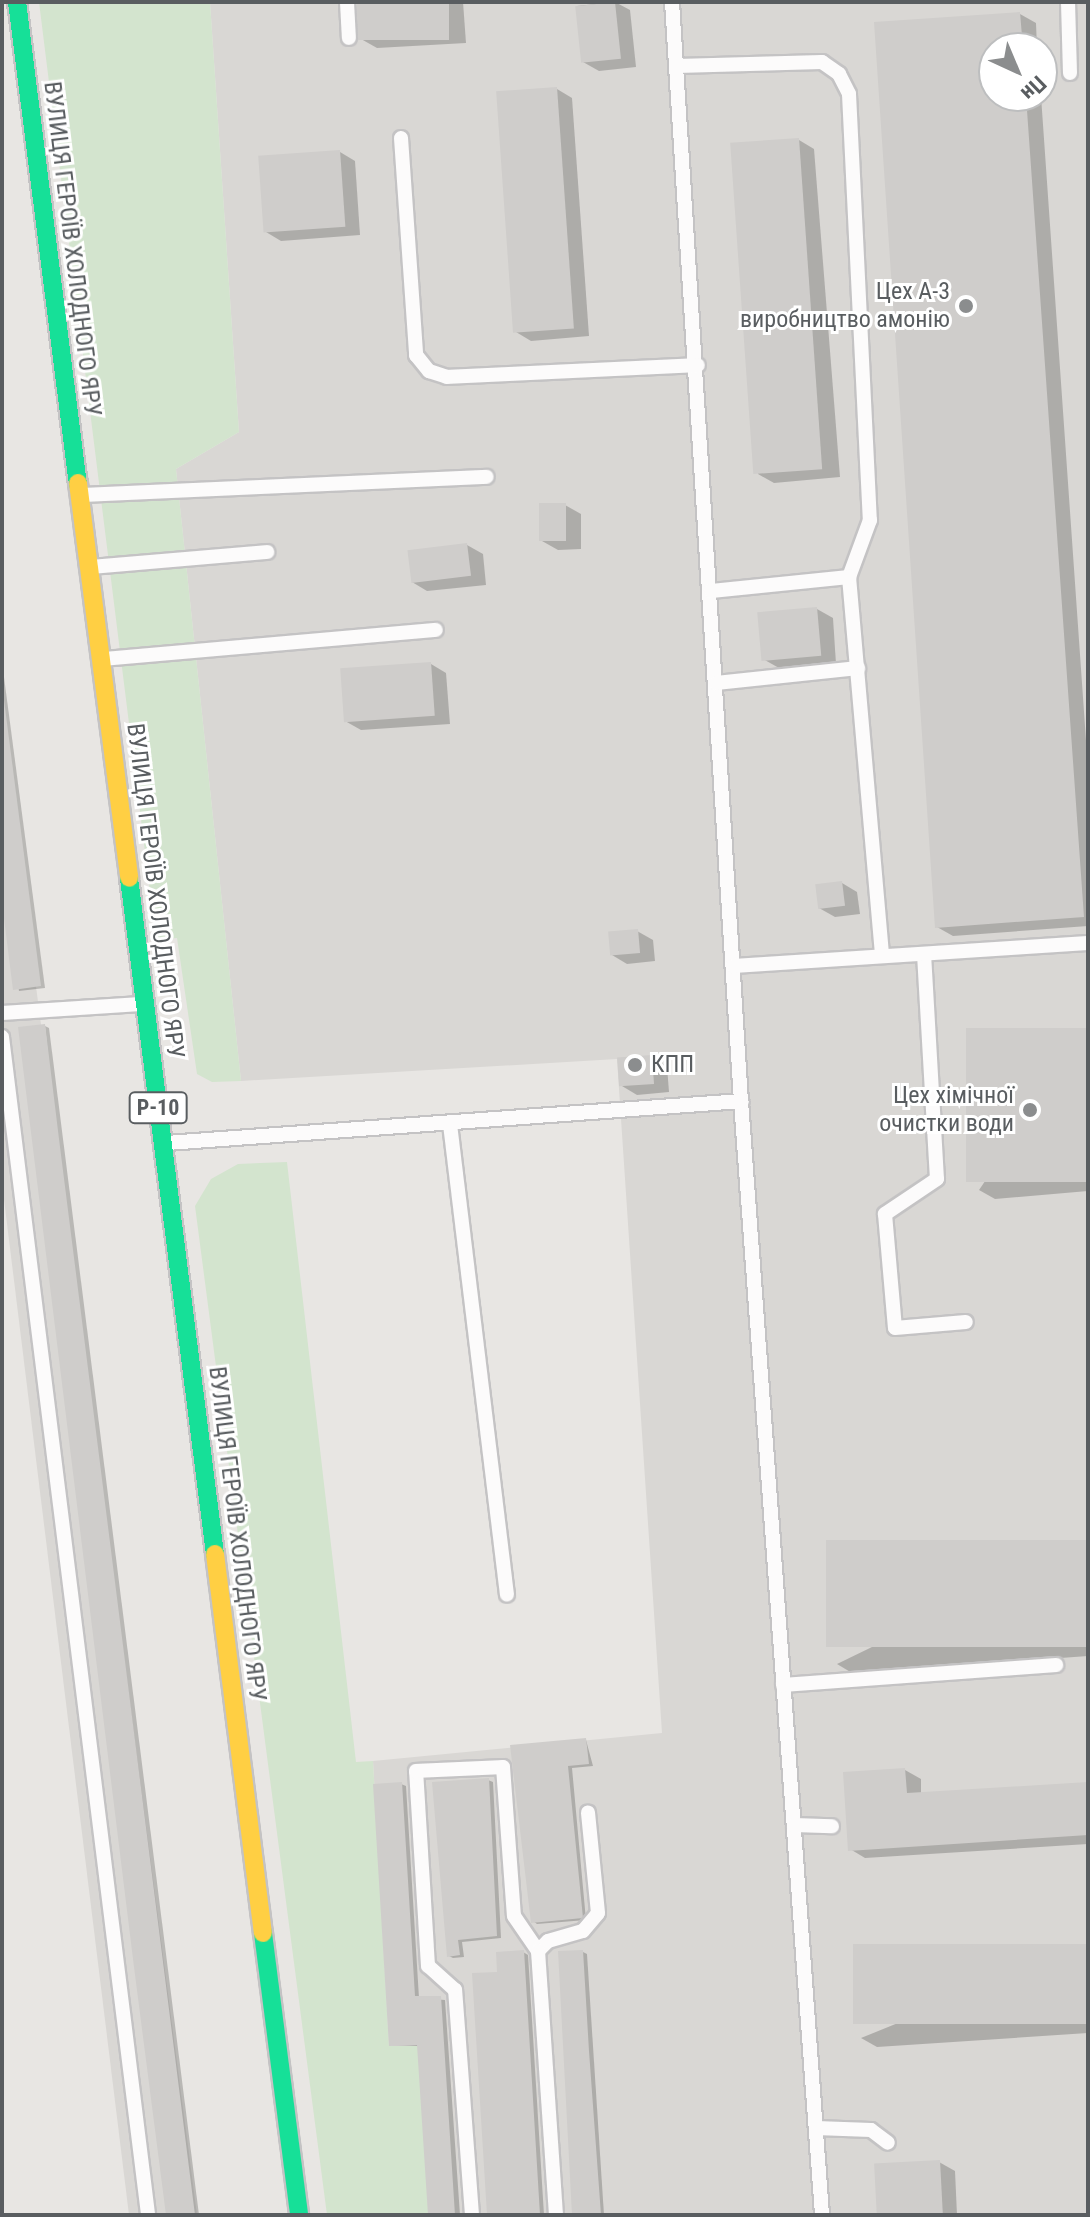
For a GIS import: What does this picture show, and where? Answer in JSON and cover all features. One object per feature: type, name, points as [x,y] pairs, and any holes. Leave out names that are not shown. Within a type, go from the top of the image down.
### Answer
[{"type":"main road","name":"ВУЛИЦЯ ГЕРОЇВ ХОЛОДНОГО ЯРУ","points":[[17,2],[299,2215]]},
{"type":"lane","points":[[347,2],[349,38]]},
{"type":"lane","points":[[672,2],[698,365],[741,1101],[822,2215]]},
{"type":"lane","points":[[1068,2],[1070,73]]},
{"type":"lane","points":[[677,66],[822,62],[839,74],[849,94],[870,520],[849,577],[882,956]]},
{"type":"lane","points":[[401,138],[416,355],[429,371],[447,377],[698,365]]},
{"type":"lane","points":[[79,495],[487,477]]},
{"type":"lane","points":[[91,567],[267,552]]},
{"type":"lane","points":[[711,591],[849,577]]},
{"type":"lane","points":[[103,659],[436,630]]},
{"type":"lane","points":[[716,683],[858,668]]},
{"type":"lane","points":[[733,966],[1088,943]]},
{"type":"lane","points":[[924,954],[937,1179],[885,1214],[895,1328],[966,1322]]},
{"type":"lane","points":[[2,1013],[145,1004]]},
{"type":"lane","points":[[2,1037],[148,2215]]},
{"type":"lane","points":[[162,1144],[741,1101]]},
{"type":"lane","points":[[450,1124],[507,1595]]},
{"type":"lane","points":[[783,1685],[1056,1665]]},
{"type":"lane","points":[[472,2215],[455,1990],[428,1966],[416,1771],[503,1767],[514,1916],[538,1951],[556,2215]]},
{"type":"lane","points":[[538,1951],[548,1941],[583,1931],[598,1913],[588,1812]]},
{"type":"lane","points":[[794,1825],[832,1826]]},
{"type":"lane","points":[[816,2128],[871,2130],[888,2143]]},
{"type":"shaded area","points":[[210,2],[1088,2],[1088,2215],[430,2215],[419,2046],[389,2047],[373,1761],[662,1733],[617,1059],[241,1081],[176,469],[239,432]]},
{"type":"shaded area","points":[[2,727],[197,2215],[129,2215],[2,1183]]},
{"type":"green space","points":[[39,2],[210,2],[239,432],[176,469],[241,1081],[212,1082],[197,1074],[177,938],[156,940]]},
{"type":"green space","points":[[287,1162],[356,1762],[373,1761],[389,2046],[419,2046],[430,2215],[327,2215],[195,1206],[211,1179],[238,1164]]},
{"type":"building","points":[[357,2],[449,2],[449,40],[357,40]]},
{"type":"building","points":[[615,2],[621,59],[581,63],[575,6]]},
{"type":"building","points":[[1020,12],[1022,32],[978,32],[978,112],[1027,112],[1084,917],[935,928],[874,22]]},
{"type":"building","points":[[557,87],[574,328],[513,333],[496,91]]},
{"type":"building","points":[[799,138],[822,469],[753,474],[730,143]]},
{"type":"building","points":[[340,150],[345,227],[264,233],[258,156]]},
{"type":"building","points":[[539,503],[566,503],[566,541],[539,541]]},
{"type":"building","points":[[467,543],[471,576],[411,583],[407,550]]},
{"type":"building","points":[[817,607],[821,656],[761,661],[757,612]]},
{"type":"building","points":[[431,662],[435,716],[344,722],[340,668]]},
{"type":"building","points":[[4,700],[41,986],[13,990],[2,902]]},
{"type":"building","points":[[842,881],[845,906],[818,909],[815,884]]},
{"type":"building","points":[[638,929],[640,953],[610,956],[608,932]]},
{"type":"building","points":[[45,1024],[195,2215],[166,2215],[134,1967],[18,1027]]},
{"type":"building","name":"Цех хімічної очистки води","points":[[966,1028],[1088,1028],[1088,1182],[966,1182]]},
{"type":"building","name":"КПП","points":[[652,1055],[654,1084],[619,1086],[617,1057]]},
{"type":"building","points":[[826,1540],[1088,1540],[1088,1647],[826,1647]]},
{"type":"building","points":[[586,1738],[589,1764],[568,1766],[583,1918],[531,1923],[510,1745]]},
{"type":"building","points":[[905,1768],[907,1793],[1088,1782],[1088,1835],[848,1851],[843,1772]]},
{"type":"building","points":[[489,1778],[497,1936],[458,1940],[460,1955],[447,1957],[432,1782]]},
{"type":"building","points":[[402,1782],[415,1996],[441,1996],[455,2215],[428,2215],[417,2045],[389,2046],[373,1784]]},
{"type":"building","points":[[853,1944],[1088,1944],[1088,2024],[853,2024]]},
{"type":"building","points":[[524,1950],[540,2215],[487,2215],[472,1973],[497,1972],[496,1952]]},
{"type":"building","points":[[583,1950],[601,2215],[572,2215],[558,1951]]},
{"type":"building","points":[[940,2160],[943,2215],[877,2215],[874,2163]]},
{"type":"traffic: fast","points":[[17,2],[78,483]]},
{"type":"traffic: fast","points":[[129,878],[215,1554]]},
{"type":"traffic: fast","points":[[263,1933],[299,2215]]},
{"type":"traffic: slow","points":[[78,483],[129,878]]},
{"type":"traffic: slow","points":[[215,1554],[263,1933]]},
{"type":"place","name":"Цех А-3 виробництво амонію","points":[[966,306]]},
{"type":"place","name":"КПП","points":[[635,1065]]},
{"type":"place","name":"Цех хімічної очистки води","points":[[1030,1110]]}]
